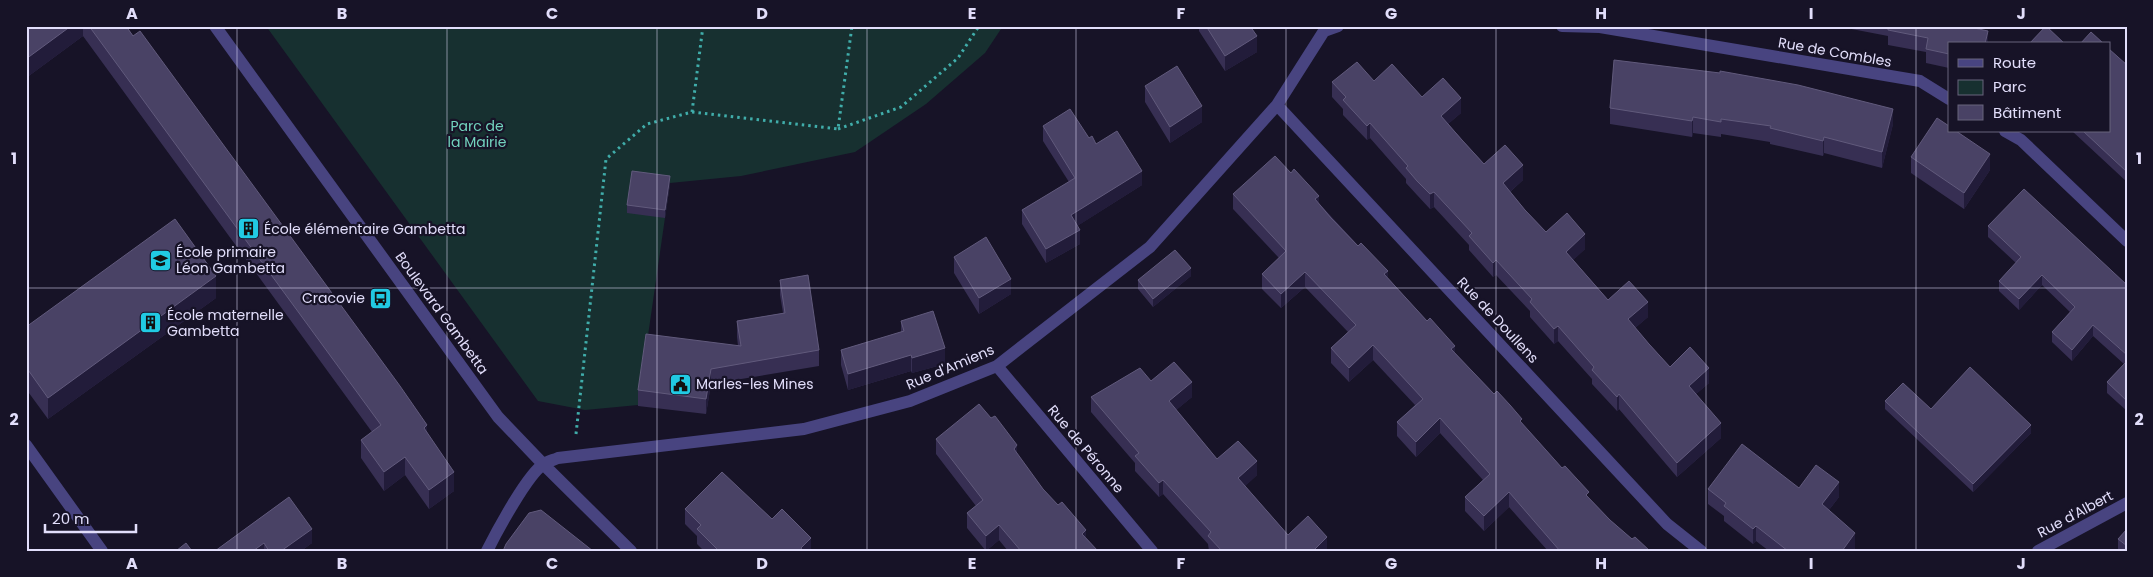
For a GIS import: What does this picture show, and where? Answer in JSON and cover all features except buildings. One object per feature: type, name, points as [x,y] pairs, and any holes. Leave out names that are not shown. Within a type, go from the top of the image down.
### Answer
[{"type":"street","name":"Boulevard Gambetta","points":[[215,26],[498,417],[542,464],[631,551]]},
{"type":"street","name":"Rue d'Amiens","points":[[542,464],[558,458],[804,429],[910,401],[997,366],[1150,247],[1277,105],[1324,30],[1338,26]]},
{"type":"street","name":"Rue de Combles","points":[[1565,26],[1600,27],[1920,82],[1948,97]]},
{"type":"street","name":"Rue de Doullens","points":[[1277,105],[1667,524],[1701,551]]},
{"type":"street","points":[[2007,132],[2020,140],[2127,241]]},
{"type":"street","name":"Rue de Péronne","points":[[997,366],[1152,551]]},
{"type":"street","points":[[26,445],[102,551]]},
{"type":"street","points":[[486,551],[503,519],[542,464]]},
{"type":"street","name":"Rue d'Albert","points":[[2038,551],[2127,503]]},
{"type":"path","points":[[692,112],[703,26]]},
{"type":"path","points":[[838,129],[852,26]]},
{"type":"path","points":[[574,456],[606,159],[647,124],[692,112],[838,129],[901,107],[958,58],[979,26]]},
{"type":"green space","name":"Parc de la Mairie","points":[[266,26],[1003,26],[985,53],[926,104],[855,152],[741,176],[670,183],[638,405],[585,410],[538,401]]},
{"type":"place","name":"École élémentaire Gambetta","points":[[248,229]]},
{"type":"place","name":"École primaire Léon Gambetta","points":[[160,260]]},
{"type":"place","name":"Cracovie","points":[[381,298]]},
{"type":"place","name":"École maternelle Gambetta","points":[[151,323]]},
{"type":"place","name":"Marles-les Mines","points":[[680,384]]}]
